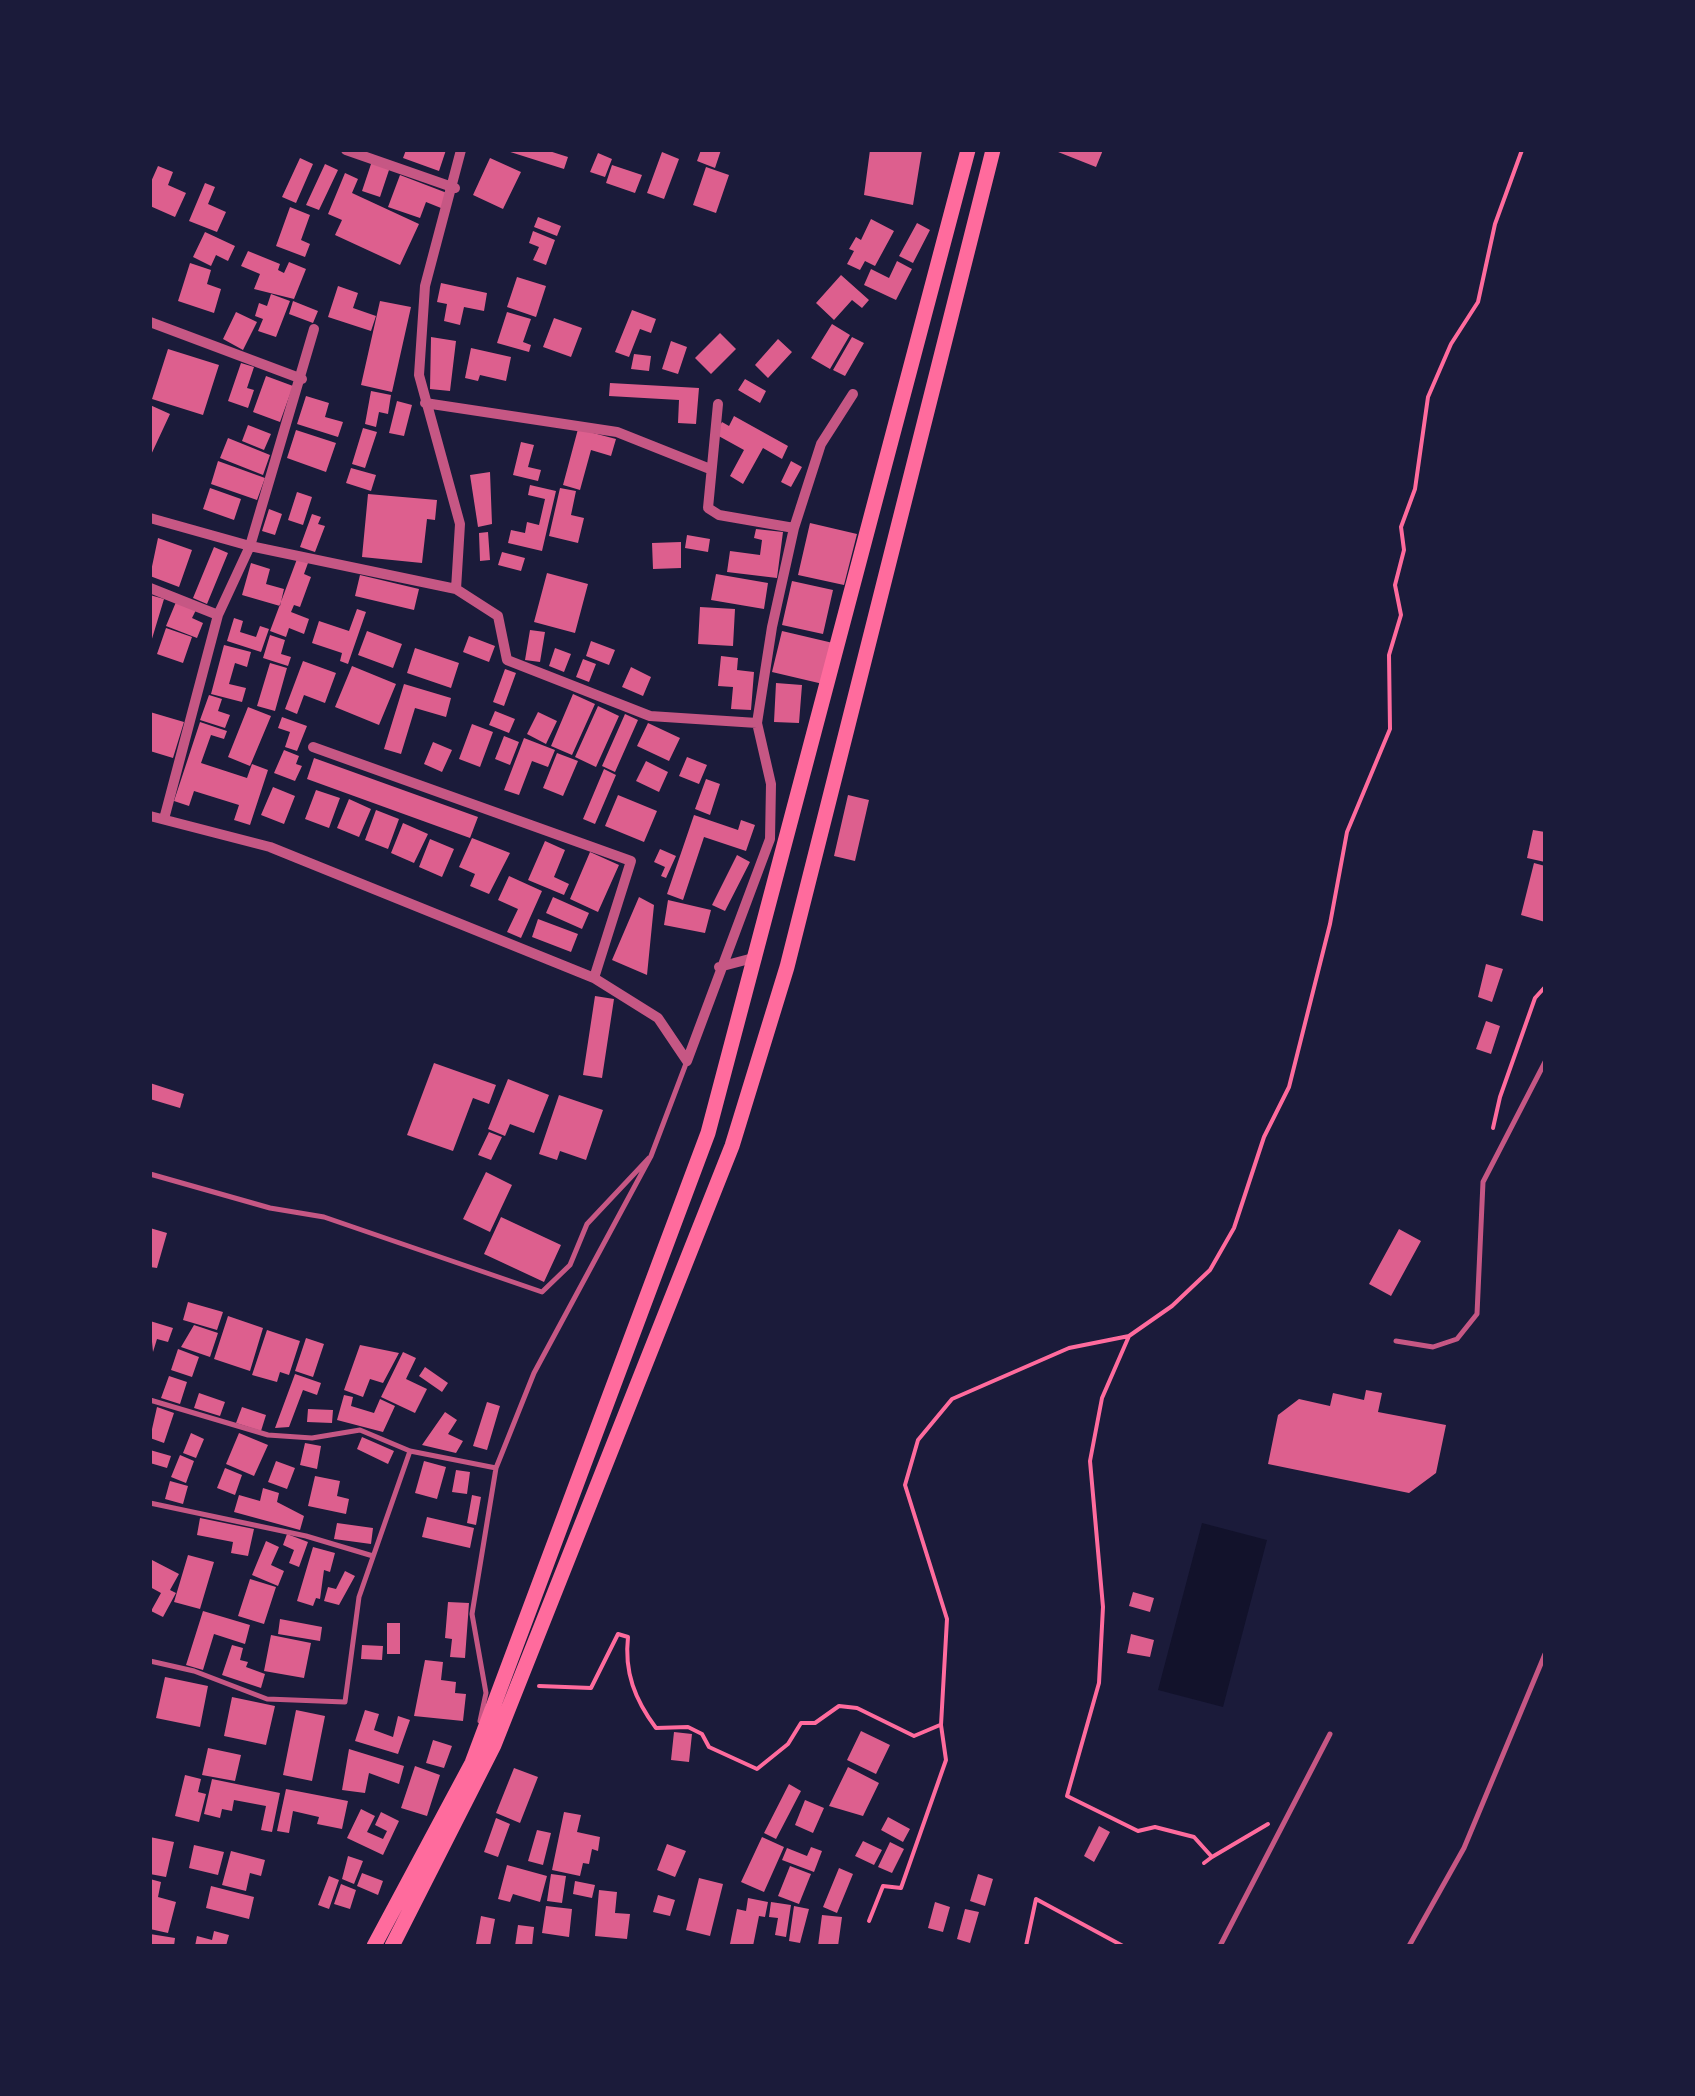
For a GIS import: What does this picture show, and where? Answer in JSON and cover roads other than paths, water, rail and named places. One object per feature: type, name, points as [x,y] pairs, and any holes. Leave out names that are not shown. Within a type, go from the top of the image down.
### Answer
[{"type":"main road","points":[[374,1946],[472,1763],[708,1133],[968,150]]},
{"type":"main road","points":[[392,1946],[494,1744],[738,1128],[792,948],[993,150]]},
{"type":"street","points":[[346,150],[455,188]]},
{"type":"street","points":[[456,589],[460,524],[419,375],[426,286],[462,150]]},
{"type":"street","points":[[150,322],[302,380]]},
{"type":"street","points":[[164,819],[218,615],[250,546],[314,330]]},
{"type":"street","points":[[686,1061],[704,1022],[719,966],[770,839],[771,784],[757,723],[794,528],[821,444],[853,394]]},
{"type":"street","points":[[425,403],[617,432],[710,469]]},
{"type":"street","points":[[718,404],[708,508],[719,515],[794,528]]},
{"type":"street","points":[[150,518],[250,546],[456,589],[498,616],[508,660],[650,716],[757,723]]},
{"type":"street","points":[[150,588],[218,615]]},
{"type":"street","points":[[312,747],[630,861],[594,978]]},
{"type":"street","points":[[150,816],[270,848],[594,978],[658,1018],[686,1061]]},
{"type":"street","points":[[719,966],[757,957]]},
{"type":"lane","points":[[472,1763],[486,1692],[472,1614],[496,1468],[534,1373],[652,1156],[686,1061]]},
{"type":"lane","points":[[1396,1341],[1433,1347],[1458,1339],[1477,1314],[1483,1182],[1545,1062]]},
{"type":"lane","points":[[150,1174],[270,1208],[324,1217],[542,1292],[570,1266],[587,1224],[626,1177],[652,1156]]},
{"type":"lane","points":[[150,1400],[268,1435],[312,1438],[360,1430],[410,1451],[496,1468]]},
{"type":"lane","points":[[150,1661],[194,1670],[268,1699],[345,1702],[359,1597],[410,1451]]},
{"type":"lane","points":[[150,1503],[306,1536],[374,1556]]},
{"type":"lane","points":[[1409,1946],[1464,1848],[1545,1654]]},
{"type":"lane","points":[[1220,1946],[1330,1734]]}]
